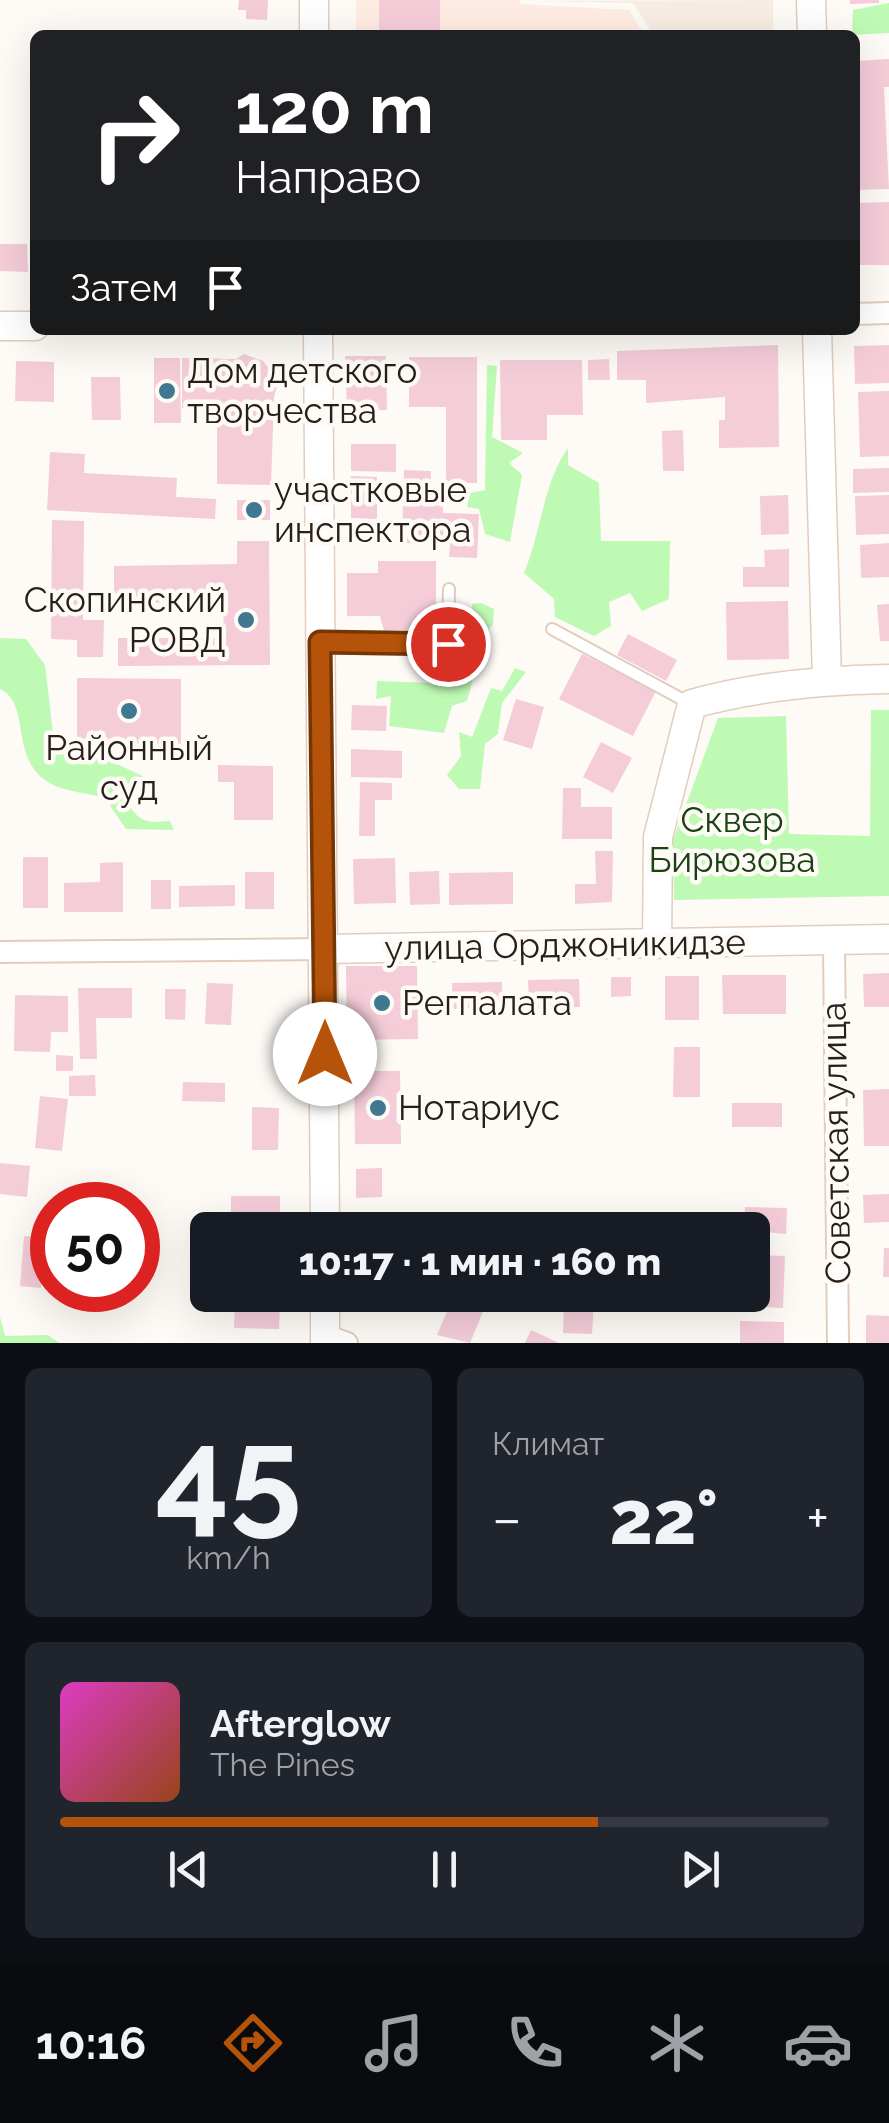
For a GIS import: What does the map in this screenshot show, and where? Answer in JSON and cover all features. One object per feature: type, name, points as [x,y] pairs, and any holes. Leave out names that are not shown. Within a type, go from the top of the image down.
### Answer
[{"type":"street","points":[[314,0],[314,30]]},
{"type":"street","points":[[811,0],[812,30]]},
{"type":"street","points":[[860,314],[889,314]]},
{"type":"street","points":[[0,326],[30,326]]},
{"type":"street","points":[[318,335],[325,1212]]},
{"type":"street","points":[[816,335],[827,680]]},
{"type":"street","points":[[657,944],[658,837],[692,704],[827,680],[889,680]]},
{"type":"street","name":"улица Орджоникидзе","points":[[0,952],[889,939]]},
{"type":"street","name":"Советская улица","points":[[834,942],[838,1343]]},
{"type":"street","points":[[328,1312],[332,1340]]},
{"type":"lane","points":[[320,642],[448,644],[449,589]]},
{"type":"lane","points":[[552,629],[692,704]]},
{"type":"shaded area","points":[[356,0],[520,0],[520,4],[629,10],[641,30],[356,30]]},
{"type":"shaded area","points":[[773,0],[773,30],[650,30],[633,3],[525,1]]},
{"type":"green space","points":[[889,3],[889,33],[860,35],[860,30],[852,30],[853,10]]},
{"type":"green space","points":[[487,365],[497,366],[492,437],[523,453],[509,463],[522,475],[510,542],[485,534],[479,509],[467,507],[470,493],[485,490]]},
{"type":"green space","points":[[568,448],[568,465],[599,483],[601,541],[670,541],[669,599],[642,611],[630,593],[609,602],[611,626],[594,636],[555,617],[554,599],[524,573],[553,477]]},
{"type":"green space","points":[[472,604],[494,609],[493,625],[479,637],[478,662],[467,701],[452,706],[444,733],[389,726],[391,696],[376,699],[377,681],[467,684]]},
{"type":"green space","points":[[0,638],[26,639],[45,665],[55,750],[93,753],[145,777],[128,803],[141,818],[170,821],[174,830],[126,829],[105,798],[58,787],[31,765],[16,708],[0,689]]},
{"type":"green space","points":[[515,668],[526,672],[502,703],[498,734],[485,744],[480,789],[459,789],[447,775],[461,756],[459,732],[472,737],[491,688],[502,691]]},
{"type":"green space","name":"Сквер Бирюзова","points":[[871,710],[889,710],[889,896],[674,900],[673,840],[718,718],[786,716],[789,834],[870,836]]},
{"type":"green space","points":[[0,1317],[5,1336],[48,1335],[59,1343],[0,1343]]},
{"type":"building","points":[[239,0],[268,0],[267,20],[246,19],[246,10],[238,10]]},
{"type":"building","points":[[379,0],[440,0],[440,30],[379,30]]},
{"type":"building","points":[[850,0],[879,0],[879,3],[850,4]]},
{"type":"building","points":[[889,59],[889,87],[884,87],[889,189],[860,190],[860,61]]},
{"type":"building","points":[[889,202],[889,265],[860,265],[860,203]]},
{"type":"building","points":[[0,244],[27,244],[28,272],[0,271]]},
{"type":"building","points":[[778,345],[779,447],[719,448],[719,420],[725,420],[725,397],[646,403],[646,380],[617,380],[617,351]]},
{"type":"building","points":[[889,345],[889,383],[855,384],[854,346]]},
{"type":"building","points":[[244,354],[263,361],[279,381],[274,397],[271,485],[217,484],[217,417],[207,408],[182,408],[182,358],[236,359]]},
{"type":"building","points":[[345,356],[386,356],[387,410],[347,411]]},
{"type":"building","points":[[409,357],[477,357],[477,483],[446,483],[446,407],[409,407]]},
{"type":"building","name":"Дом детского творчества","points":[[154,358],[180,358],[181,423],[154,423]]},
{"type":"building","points":[[609,359],[610,380],[588,380],[588,360]]},
{"type":"building","points":[[500,360],[582,360],[583,415],[547,415],[547,440],[501,440]]},
{"type":"building","points":[[16,361],[54,362],[54,402],[15,401]]},
{"type":"building","points":[[91,377],[120,377],[121,420],[92,420]]},
{"type":"building","points":[[889,391],[889,456],[860,457],[858,392]]},
{"type":"building","points":[[683,430],[684,471],[663,471],[662,431]]},
{"type":"building","points":[[351,444],[396,444],[396,472],[351,471]]},
{"type":"building","points":[[50,452],[85,454],[84,473],[177,478],[176,497],[216,499],[215,519],[47,510]]},
{"type":"building","points":[[889,468],[889,492],[853,493],[853,469]]},
{"type":"building","points":[[404,470],[431,471],[431,492],[443,492],[443,513],[479,514],[477,558],[449,557],[450,544],[402,543]]},
{"type":"building","points":[[351,476],[377,477],[377,519],[351,518]]},
{"type":"building","points":[[788,495],[789,534],[761,535],[760,496]]},
{"type":"building","points":[[889,495],[889,534],[856,535],[855,496]]},
{"type":"building","name":"участковые инспектора","points":[[237,500],[270,500],[270,520],[237,520]]},
{"type":"building","points":[[52,520],[84,521],[83,620],[104,620],[103,657],[77,657],[77,640],[51,639]]},
{"type":"building","name":"Скопинский РОВД","points":[[237,541],[269,541],[270,665],[118,666],[118,638],[224,638],[223,602],[114,603],[114,566],[237,564]]},
{"type":"building","points":[[889,543],[889,577],[861,578],[860,545]]},
{"type":"building","points":[[789,549],[789,587],[743,587],[743,567],[765,567],[764,550]]},
{"type":"building","points":[[378,561],[436,561],[436,615],[419,615],[419,630],[384,631],[380,616],[347,616],[347,573],[378,573]]},
{"type":"building","points":[[788,601],[789,659],[727,660],[726,602]]},
{"type":"building","points":[[889,604],[889,641],[880,641],[877,605]]},
{"type":"building","points":[[628,634],[677,660],[666,681],[617,655]]},
{"type":"building","points":[[582,654],[656,691],[633,736],[559,699]]},
{"type":"building","name":"Районный суд","points":[[77,678],[181,679],[181,744],[77,743]]},
{"type":"building","points":[[516,699],[544,707],[532,749],[503,740]]},
{"type":"building","points":[[352,705],[387,706],[386,731],[351,730]]},
{"type":"building","points":[[601,742],[632,758],[613,793],[583,777]]},
{"type":"building","points":[[351,749],[402,751],[402,778],[351,777]]},
{"type":"building","points":[[218,765],[273,766],[273,820],[234,820],[234,782],[218,782]]},
{"type":"building","points":[[360,782],[392,783],[392,800],[375,800],[375,836],[359,836]]},
{"type":"building","points":[[563,788],[581,788],[581,807],[612,807],[612,839],[562,839]]},
{"type":"building","points":[[595,851],[613,851],[612,902],[575,904],[575,884],[596,884]]},
{"type":"building","points":[[23,857],[48,857],[48,908],[23,908]]},
{"type":"building","points":[[395,858],[396,903],[354,904],[353,859]]},
{"type":"building","points":[[123,862],[123,912],[64,912],[64,883],[100,882],[100,863]]},
{"type":"building","points":[[439,871],[440,904],[410,905],[409,872]]},
{"type":"building","points":[[245,872],[274,872],[274,909],[245,909]]},
{"type":"building","points":[[513,872],[513,904],[449,905],[449,873]]},
{"type":"building","points":[[151,880],[171,880],[171,909],[151,909]]},
{"type":"building","points":[[235,885],[235,906],[179,907],[179,886]]},
{"type":"building","name":"Регпалата","points":[[346,966],[417,966],[418,1039],[347,1040]]},
{"type":"building","points":[[889,973],[889,1007],[864,1007],[863,974]]},
{"type":"building","points":[[722,975],[786,975],[786,1014],[723,1014]]},
{"type":"building","points":[[665,976],[699,976],[699,1020],[665,1020]]},
{"type":"building","points":[[611,977],[631,977],[631,996],[611,997]]},
{"type":"building","points":[[579,979],[580,1007],[529,1008],[528,980]]},
{"type":"building","points":[[502,982],[503,1007],[453,1009],[452,983]]},
{"type":"building","points":[[207,983],[233,984],[231,1025],[205,1024]]},
{"type":"building","points":[[78,988],[132,988],[132,1018],[96,1018],[97,1059],[80,1059]]},
{"type":"building","points":[[165,989],[186,989],[185,1020],[165,1019]]},
{"type":"building","points":[[15,995],[68,996],[68,1032],[51,1032],[50,1052],[14,1051]]},
{"type":"building","points":[[674,1047],[700,1047],[700,1097],[673,1097]]},
{"type":"building","points":[[56,1055],[73,1056],[73,1071],[56,1071]]},
{"type":"building","name":"Нотариус","points":[[354,1071],[400,1071],[401,1144],[355,1144]]},
{"type":"building","points":[[95,1075],[96,1096],[69,1096],[69,1076]]},
{"type":"building","points":[[183,1082],[225,1083],[225,1102],[182,1101]]},
{"type":"building","points":[[889,1089],[889,1146],[864,1146],[863,1090]]},
{"type":"building","points":[[40,1096],[68,1099],[62,1151],[35,1148]]},
{"type":"building","points":[[732,1103],[782,1103],[782,1127],[732,1127]]},
{"type":"building","points":[[252,1107],[279,1108],[278,1150],[252,1150]]},
{"type":"building","points":[[0,1163],[30,1166],[27,1197],[0,1194]]},
{"type":"building","points":[[382,1168],[382,1197],[356,1198],[356,1169]]},
{"type":"building","points":[[889,1194],[889,1222],[864,1223],[863,1195]]},
{"type":"building","points":[[231,1196],[280,1196],[280,1212],[231,1212]]},
{"type":"building","points":[[745,1207],[787,1208],[786,1234],[770,1232],[770,1212],[745,1212]]},
{"type":"building","points":[[24,1236],[30,1237],[30,1287],[20,1286]]},
{"type":"building","points":[[884,1248],[889,1248],[889,1277],[883,1277]]},
{"type":"building","points":[[770,1256],[785,1256],[783,1308],[770,1307]]},
{"type":"building","points":[[235,1312],[280,1312],[279,1329],[234,1328]]},
{"type":"building","points":[[447,1312],[483,1312],[470,1343],[437,1335]]},
{"type":"building","points":[[564,1312],[593,1312],[592,1334],[563,1333]]},
{"type":"building","points":[[866,1315],[889,1316],[889,1343],[866,1343]]},
{"type":"building","points":[[740,1321],[784,1322],[784,1343],[740,1343]]},
{"type":"building","points":[[531,1330],[559,1343],[525,1343]]},
{"type":"place","name":"Дом детского творчества","points":[[167,391]]},
{"type":"place","name":"участковые инспектора","points":[[254,510]]},
{"type":"place","name":"Скопинский РОВД","points":[[246,620]]},
{"type":"place","name":"Районный суд","points":[[129,711]]},
{"type":"place","name":"Регпалата","points":[[382,1003]]},
{"type":"place","name":"Нотариус","points":[[378,1108]]},
{"type":"route","points":[[325,1054],[320,642],[448,644]]}]
